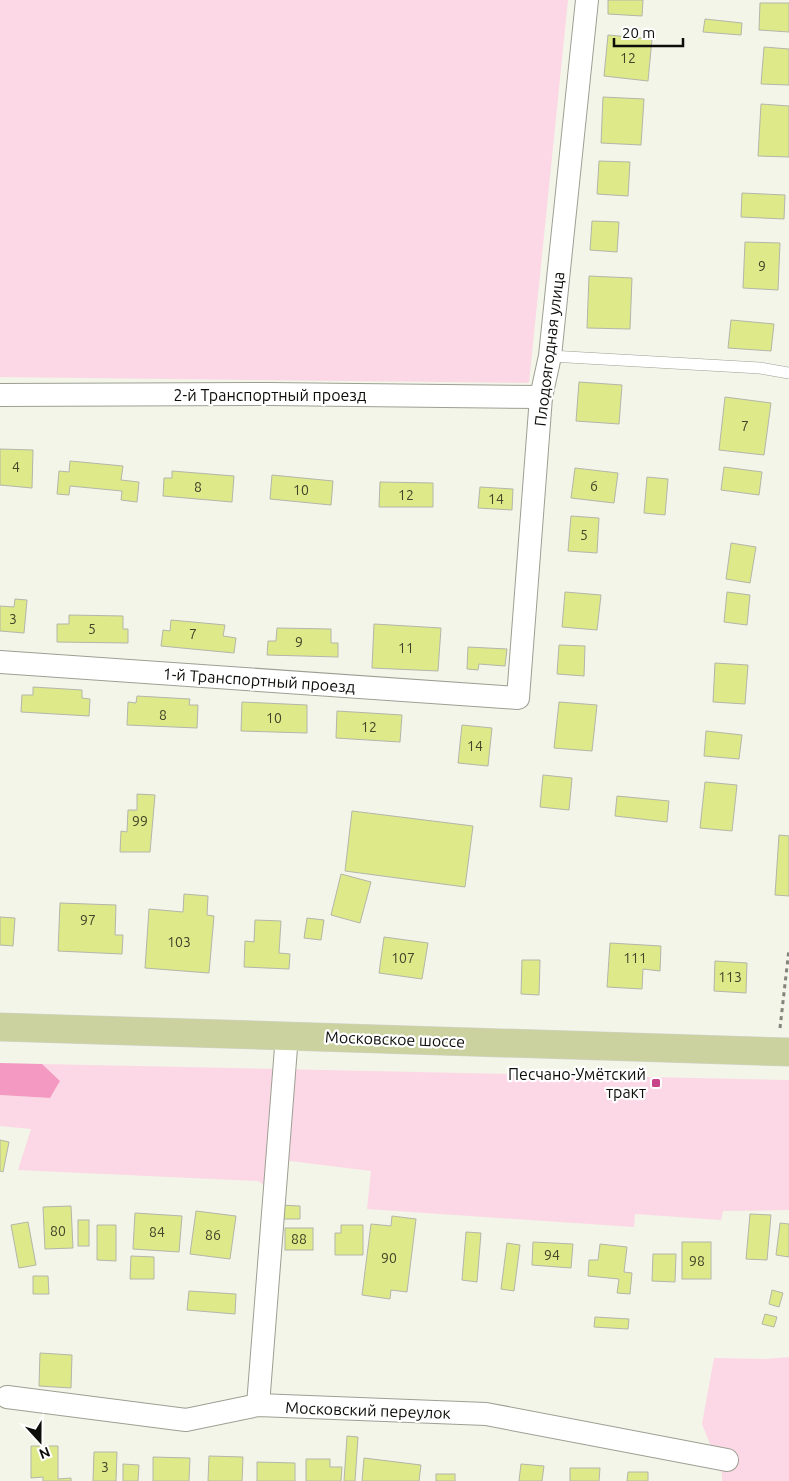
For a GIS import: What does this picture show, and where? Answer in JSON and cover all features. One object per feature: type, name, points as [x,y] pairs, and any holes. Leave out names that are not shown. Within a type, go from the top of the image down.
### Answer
[{"type":"main road","name":"Московское шоссе","points":[[0,1026],[783,1052]]},
{"type":"street","name":"Плодоягодная улица","points":[[518,698],[541,397],[550,356],[587,0]]},
{"type":"street","name":"2-й Транспортный проезд","points":[[0,396],[269,394],[541,397]]},
{"type":"street","name":"1-й Транспортный проезд","points":[[0,662],[518,698]]},
{"type":"street","points":[[258,1405],[287,1035]]},
{"type":"street","name":"Московский переулок","points":[[4,1399],[186,1420],[258,1405],[486,1414],[727,1460]]},
{"type":"lane","points":[[550,356],[760,368],[789,372]]},
{"type":"path","points":[[783,1052],[789,950]]},
{"type":"shaded area","points":[[0,0],[568,0],[529,383],[0,377]]},
{"type":"shaded area","points":[[0,1063],[42,1064],[60,1081],[50,1098],[0,1095]]},
{"type":"shaded area","points":[[42,1064],[789,1080],[789,1210],[723,1211],[721,1220],[635,1214],[634,1227],[367,1209],[371,1171],[282,1160],[279,1195],[258,1181],[18,1170],[31,1129],[0,1126],[0,1095],[50,1098],[60,1081]]},
{"type":"shaded area","points":[[789,1357],[789,1481],[722,1481],[722,1474],[702,1424],[714,1358],[766,1359]]},
{"type":"building","points":[[608,0],[643,0],[642,16],[608,14]]},
{"type":"building","points":[[760,3],[789,3],[789,32],[759,30]]},
{"type":"building","points":[[705,19],[742,23],[741,35],[703,32]]},
{"type":"building","points":[[608,35],[652,39],[648,81],[604,76]]},
{"type":"building","points":[[764,47],[789,49],[789,85],[761,84]]},
{"type":"building","points":[[603,97],[644,99],[641,145],[601,143]]},
{"type":"building","points":[[761,104],[789,106],[789,157],[758,156]]},
{"type":"building","points":[[599,161],[630,162],[628,196],[597,194]]},
{"type":"building","points":[[742,193],[785,195],[784,219],[741,217]]},
{"type":"building","points":[[592,221],[619,222],[617,252],[590,250]]},
{"type":"building","points":[[745,242],[780,243],[778,290],[743,288]]},
{"type":"building","points":[[589,276],[632,278],[630,329],[587,328]]},
{"type":"building","points":[[731,320],[774,324],[771,351],[728,348]]},
{"type":"building","points":[[579,382],[622,385],[619,424],[576,421]]},
{"type":"building","points":[[725,397],[771,403],[764,455],[719,450]]},
{"type":"building","points":[[0,449],[33,450],[32,488],[0,485]]},
{"type":"building","points":[[70,461],[123,466],[121,480],[139,482],[137,502],[121,500],[122,491],[70,486],[69,495],[57,494],[59,471],[69,472]]},
{"type":"building","points":[[724,467],[762,472],[759,495],[721,490]]},
{"type":"building","points":[[575,468],[618,473],[614,503],[571,498]]},
{"type":"building","points":[[172,471],[234,476],[232,502],[163,496],[164,478],[172,478]]},
{"type":"building","points":[[272,475],[333,481],[331,505],[270,499]]},
{"type":"building","points":[[647,477],[668,479],[665,515],[644,513]]},
{"type":"building","points":[[380,482],[433,483],[433,507],[379,507]]},
{"type":"building","points":[[480,487],[513,489],[512,510],[478,508]]},
{"type":"building","points":[[571,516],[599,518],[597,553],[568,551]]},
{"type":"building","points":[[731,543],[756,547],[750,583],[726,579]]},
{"type":"building","points":[[565,592],[601,595],[597,630],[562,627]]},
{"type":"building","points":[[727,592],[750,595],[747,625],[724,622]]},
{"type":"building","points":[[15,599],[27,600],[24,633],[0,631],[0,606],[14,607]]},
{"type":"building","points":[[69,615],[123,616],[123,629],[128,629],[128,643],[57,642],[57,624],[69,624]]},
{"type":"building","points":[[171,620],[225,625],[223,636],[236,638],[234,653],[161,646],[163,630],[170,631]]},
{"type":"building","points":[[374,624],[441,628],[438,671],[372,668]]},
{"type":"building","points":[[277,628],[331,629],[331,643],[338,643],[338,657],[267,655],[268,641],[276,641]]},
{"type":"building","points":[[559,645],[585,646],[584,676],[557,674]]},
{"type":"building","points":[[468,647],[507,649],[505,666],[479,664],[478,670],[467,669]]},
{"type":"building","points":[[715,663],[748,665],[745,704],[713,702]]},
{"type":"building","points":[[33,687],[82,690],[82,698],[90,699],[89,716],[21,712],[22,695],[33,695]]},
{"type":"building","points":[[137,696],[190,699],[189,705],[198,705],[197,728],[127,725],[128,702],[136,703]]},
{"type":"building","points":[[242,702],[307,705],[307,733],[241,731]]},
{"type":"building","points":[[559,702],[597,705],[592,751],[554,748]]},
{"type":"building","points":[[337,711],[402,715],[400,742],[336,738]]},
{"type":"building","points":[[462,725],[492,728],[488,766],[458,763]]},
{"type":"building","points":[[706,731],[742,735],[739,759],[704,756]]},
{"type":"building","points":[[543,775],[572,778],[569,810],[540,807]]},
{"type":"building","points":[[705,782],[737,785],[732,831],[700,828]]},
{"type":"building","points":[[137,794],[155,795],[150,852],[120,852],[121,831],[127,832],[128,810],[137,810]]},
{"type":"building","points":[[617,796],[669,801],[667,822],[615,816]]},
{"type":"building","points":[[352,811],[473,826],[465,887],[345,871]]},
{"type":"building","points":[[779,835],[789,836],[789,896],[775,895]]},
{"type":"building","points":[[341,874],[371,882],[360,923],[331,915]]},
{"type":"building","points":[[184,894],[208,896],[207,915],[214,916],[209,973],[145,968],[149,909],[183,912]]},
{"type":"building","points":[[60,903],[116,905],[115,935],[123,935],[122,954],[58,951]]},
{"type":"building","points":[[0,917],[15,918],[13,946],[0,945]]},
{"type":"building","points":[[307,918],[324,920],[321,940],[304,938]]},
{"type":"building","points":[[255,920],[281,921],[279,953],[290,954],[289,969],[244,967],[245,941],[254,942]]},
{"type":"building","points":[[384,937],[428,943],[422,979],[379,973]]},
{"type":"building","points":[[610,943],[661,946],[660,971],[643,969],[642,989],[607,987]]},
{"type":"building","points":[[522,960],[540,960],[539,995],[521,994]]},
{"type":"building","points":[[715,961],[747,963],[746,993],[714,991]]},
{"type":"building","points":[[0,1140],[9,1142],[3,1172],[0,1171]]},
{"type":"building","points":[[279,1205],[300,1206],[300,1219],[278,1219]]},
{"type":"building","points":[[71,1206],[73,1248],[45,1249],[43,1207]]},
{"type":"building","points":[[196,1211],[236,1216],[230,1259],[190,1254]]},
{"type":"building","points":[[135,1213],[182,1216],[179,1252],[133,1249]]},
{"type":"building","points":[[750,1214],[771,1215],[767,1260],[746,1259]]},
{"type":"building","points":[[392,1216],[416,1219],[407,1292],[391,1290],[390,1299],[362,1295],[371,1224],[391,1226]]},
{"type":"building","points":[[78,1220],[89,1220],[89,1246],[78,1246]]},
{"type":"building","points":[[28,1222],[36,1265],[19,1268],[11,1225]]},
{"type":"building","points":[[780,1223],[789,1224],[789,1257],[776,1255]]},
{"type":"building","points":[[97,1225],[116,1225],[116,1261],[97,1260]]},
{"type":"building","points":[[341,1225],[363,1225],[363,1255],[335,1255],[335,1233],[341,1233]]},
{"type":"building","points":[[285,1228],[313,1228],[313,1250],[285,1250]]},
{"type":"building","points":[[466,1232],[481,1233],[477,1282],[462,1280]]},
{"type":"building","points":[[533,1242],[573,1244],[571,1268],[532,1265]]},
{"type":"building","points":[[682,1242],[711,1242],[711,1279],[682,1279]]},
{"type":"building","points":[[507,1243],[520,1245],[514,1291],[501,1289]]},
{"type":"building","points":[[600,1244],[627,1247],[624,1272],[632,1273],[630,1294],[617,1293],[619,1279],[588,1276],[589,1260],[598,1260]]},
{"type":"building","points":[[653,1254],[676,1254],[675,1282],[652,1281]]},
{"type":"building","points":[[131,1256],[154,1257],[154,1279],[130,1279]]},
{"type":"building","points":[[33,1276],[48,1276],[49,1294],[33,1294]]},
{"type":"building","points":[[772,1290],[783,1293],[779,1307],[769,1304]]},
{"type":"building","points":[[189,1291],[236,1294],[235,1314],[187,1310]]},
{"type":"building","points":[[765,1314],[777,1317],[774,1327],[762,1324]]},
{"type":"building","points":[[595,1317],[629,1319],[628,1329],[594,1327]]},
{"type":"building","points":[[40,1353],[72,1355],[71,1388],[39,1386]]},
{"type":"building","points":[[347,1436],[358,1437],[355,1481],[344,1481]]},
{"type":"building","points":[[31,1446],[58,1446],[58,1479],[71,1478],[71,1481],[43,1481],[43,1477],[31,1478]]},
{"type":"building","points":[[94,1452],[117,1452],[116,1481],[93,1481]]},
{"type":"building","points":[[209,1456],[243,1457],[242,1481],[208,1481]]},
{"type":"building","points":[[153,1457],[190,1458],[189,1481],[153,1481]]},
{"type":"building","points":[[364,1458],[421,1465],[419,1481],[362,1481]]},
{"type":"building","points":[[306,1459],[330,1459],[330,1467],[342,1467],[341,1481],[306,1481]]},
{"type":"building","points":[[257,1462],[295,1463],[295,1481],[257,1481]]},
{"type":"building","points":[[123,1464],[139,1465],[138,1481],[123,1481]]},
{"type":"building","points":[[521,1464],[544,1466],[542,1481],[519,1481]]},
{"type":"building","points":[[570,1468],[600,1468],[599,1481],[570,1481]]},
{"type":"building","points":[[628,1472],[648,1472],[648,1481],[627,1481]]},
{"type":"building","points":[[436,1474],[455,1474],[455,1481],[436,1481]]},
{"type":"place","name":"Песчано-Умётский тракт","points":[[656,1083]]}]
